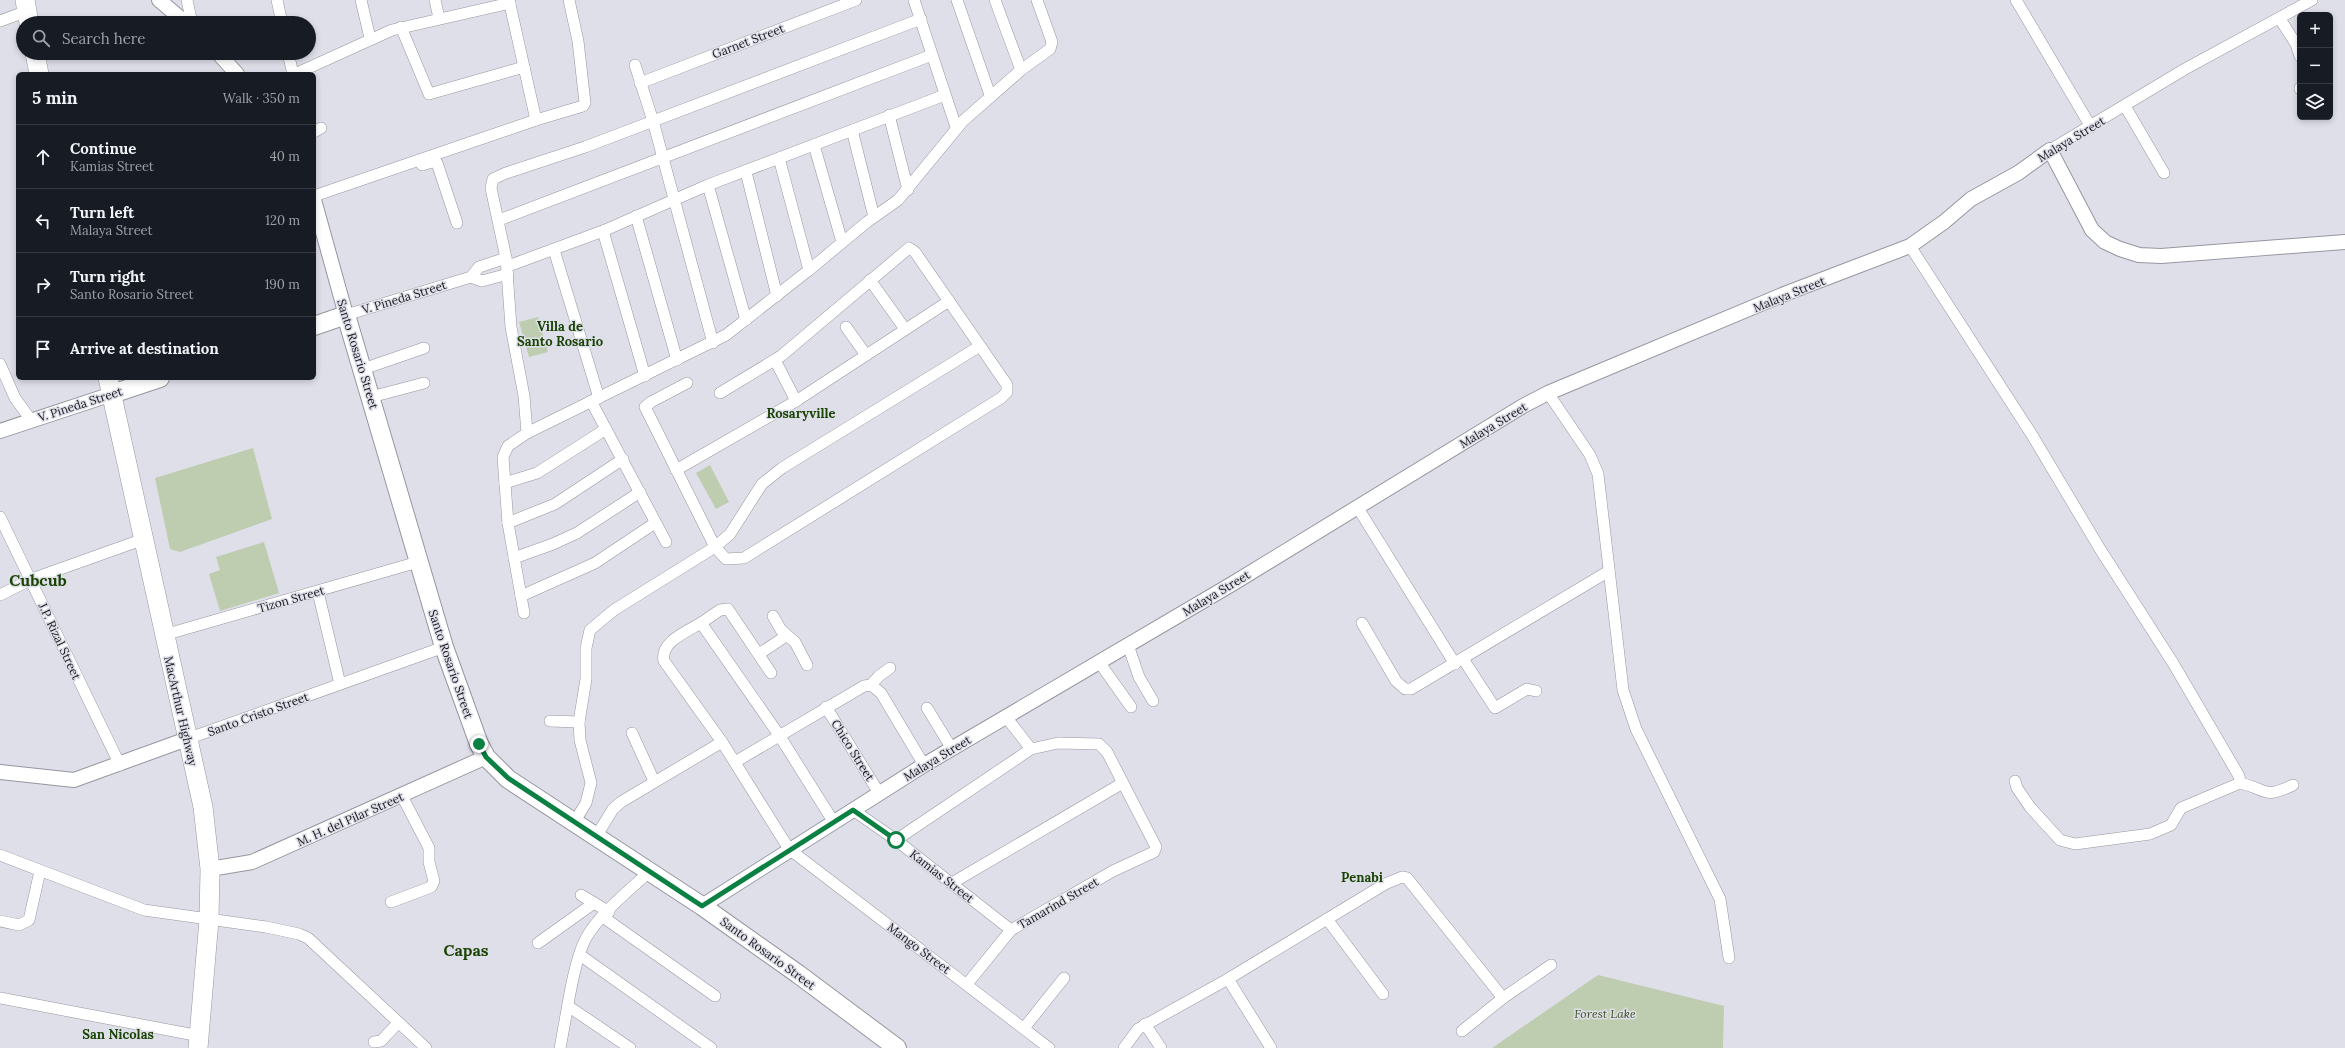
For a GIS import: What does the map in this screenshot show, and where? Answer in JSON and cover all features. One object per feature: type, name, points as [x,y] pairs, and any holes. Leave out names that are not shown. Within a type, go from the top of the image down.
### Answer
[{"type":"highway","points":[[36,60],[39,72]]},
{"type":"highway","name":"MacArthur Highway","points":[[110,386],[203,807],[210,869],[209,920],[199,1042]]},
{"type":"main road","name":"V. Pineda Street","points":[[316,325],[346,315]]},
{"type":"main road","name":"Santo Rosario Street","points":[[346,315],[444,647],[479,744],[486,757],[508,778],[597,835],[702,906],[798,974],[897,1048]]},
{"type":"main road","name":"V. Pineda Street","points":[[110,386],[148,380]]},
{"type":"street","points":[[159,0],[178,16]]},
{"type":"street","points":[[187,0],[190,16]]},
{"type":"street","points":[[277,0],[280,16]]},
{"type":"street","points":[[361,0],[370,38]]},
{"type":"street","points":[[435,0],[439,18]]},
{"type":"street","points":[[316,195],[536,120],[582,106],[585,103],[580,56],[569,0]]},
{"type":"street","name":"Garnet Street","points":[[640,83],[856,0]]},
{"type":"street","points":[[914,0],[956,127]]},
{"type":"street","points":[[957,0],[990,95]]},
{"type":"street","points":[[995,0],[1021,70]]},
{"type":"street","points":[[524,614],[508,523],[504,451],[508,446],[527,433],[712,343],[746,320],[777,296],[908,190],[956,127],[990,95],[1052,46],[1037,0]]},
{"type":"street","points":[[2016,0],[2091,127]]},
{"type":"street","name":"Malaya Street","points":[[702,906],[833,821],[924,765],[1358,508],[1485,429],[1548,394],[1787,293],[1910,246],[1944,222],[1971,199],[2018,173],[2050,150],[2091,127],[2185,69],[2280,19],[2312,0]]},
{"type":"street","points":[[298,72],[370,38],[401,27],[509,2],[536,120]]},
{"type":"street","points":[[0,21],[27,11]]},
{"type":"street","points":[[527,433],[525,401],[511,326],[507,266],[492,188],[492,179],[653,121],[921,19]]},
{"type":"street","points":[[2280,19],[2297,48]]},
{"type":"street","points":[[401,27],[429,94],[524,68]]},
{"type":"street","points":[[499,220],[932,56]]},
{"type":"street","points":[[224,60],[235,72]]},
{"type":"street","points":[[290,60],[293,72]]},
{"type":"street","points":[[634,65],[653,121],[661,158],[712,343]]},
{"type":"street","points":[[507,266],[554,250],[602,231],[708,185],[746,172],[814,144],[945,95]]},
{"type":"street","points":[[2125,106],[2164,173]]},
{"type":"street","points":[[889,116],[908,190]]},
{"type":"street","points":[[852,130],[874,217]]},
{"type":"street","points":[[814,144],[842,242]]},
{"type":"street","points":[[2050,150],[2092,230],[2105,242],[2139,255],[2161,256],[2345,242]]},
{"type":"street","points":[[779,158],[809,270]]},
{"type":"street","points":[[416,162],[418,166],[432,162],[437,163],[457,223]]},
{"type":"street","points":[[746,172],[777,296]]},
{"type":"street","points":[[708,185],[746,320]]},
{"type":"street","name":"Santo Rosario Street","points":[[316,207],[346,315]]},
{"type":"street","points":[[636,216],[677,360]]},
{"type":"street","points":[[602,231],[645,376]]},
{"type":"street","points":[[1910,246],[2032,435],[2100,549],[2173,663],[2238,776],[2240,783]]},
{"type":"street","points":[[687,382],[651,402],[645,407],[676,470],[702,518],[715,548],[726,559],[744,558],[1001,398],[1007,392],[1007,385],[911,249],[905,250],[776,360],[720,393]]},
{"type":"street","points":[[554,250],[595,400],[606,429],[640,492],[655,524],[666,542]]},
{"type":"street","name":"V. Pineda Street","points":[[471,277],[482,281],[507,266]]},
{"type":"street","name":"V. Pineda Street","points":[[346,315],[471,277],[479,267],[507,266]]},
{"type":"street","points":[[870,280],[905,329]]},
{"type":"street","points":[[676,470],[796,401],[949,301]]},
{"type":"street","points":[[846,327],[866,355]]},
{"type":"street","points":[[575,821],[586,803],[591,783],[580,740],[579,722],[586,679],[586,648],[590,630],[614,610],[715,548],[730,534],[762,484],[782,468],[980,346]]},
{"type":"street","points":[[363,369],[424,348]]},
{"type":"street","points":[[776,360],[796,401]]},
{"type":"street","points":[[0,364],[15,398],[31,420]]},
{"type":"street","points":[[371,397],[424,383]]},
{"type":"street","name":"V. Pineda Street","points":[[0,431],[31,420],[110,386]]},
{"type":"street","points":[[1548,394],[1590,455],[1598,474],[1608,571],[1623,690],[1636,729],[1720,899],[1729,958]]},
{"type":"street","points":[[505,484],[537,473],[606,429]]},
{"type":"street","points":[[508,523],[555,504],[623,460]]},
{"type":"street","points":[[514,558],[554,544],[576,533],[640,492]]},
{"type":"street","points":[[1358,508],[1459,661],[1495,708],[1527,689],[1536,691]]},
{"type":"street","name":"J.P. Rizal Street","points":[[0,517],[32,579],[120,765]]},
{"type":"street","points":[[521,596],[595,563],[655,524]]},
{"type":"street","points":[[0,595],[32,579],[144,539]]},
{"type":"street","name":"Tizon Street","points":[[164,635],[318,592],[418,562]]},
{"type":"street","points":[[1362,623],[1396,681],[1405,689],[1419,686],[1608,571]]},
{"type":"street","points":[[318,592],[340,684]]},
{"type":"street","points":[[771,673],[728,609],[720,610],[673,640],[664,649],[664,661],[722,742],[789,849]]},
{"type":"street","points":[[773,616],[786,636],[794,642],[807,665]]},
{"type":"street","points":[[700,623],[779,735],[833,821]]},
{"type":"street","points":[[759,654],[786,636]]},
{"type":"street","points":[[1128,645],[1139,677],[1153,702]]},
{"type":"street","name":"Santo Cristo Street","points":[[0,772],[69,780],[120,765],[187,739],[444,647]]},
{"type":"street","points":[[1099,662],[1131,707]]},
{"type":"street","points":[[734,762],[864,686],[871,685],[879,676],[890,668]]},
{"type":"street","points":[[871,685],[881,693],[924,765]]},
{"type":"street","name":"Chico Street","points":[[826,708],[879,793]]},
{"type":"street","points":[[927,708],[952,749]]},
{"type":"street","points":[[1006,717],[1032,749]]},
{"type":"street","points":[[550,721],[579,722]]},
{"type":"street","points":[[632,733],[654,781]]},
{"type":"street","points":[[597,835],[613,809],[654,781],[722,742]]},
{"type":"street","points":[[896,840],[1032,749],[1058,743],[1099,744],[1107,752],[1121,784],[952,884]]},
{"type":"street","name":"M. H. del Pilar Street","points":[[210,869],[252,862],[486,757]]},
{"type":"street","points":[[2015,781],[2022,796],[2056,836],[2060,840],[2075,844],[2150,834],[2171,825],[2181,808],[2240,783],[2268,794],[2277,793],[2293,785]]},
{"type":"street","name":"Tamarind Street","points":[[967,984],[1011,930],[1113,871],[1154,852],[1156,847],[1121,784]]},
{"type":"street","points":[[391,902],[431,887],[434,881],[428,862],[429,848],[402,796]]},
{"type":"street","name":"Kamias Street","points":[[853,810],[896,840],[1011,930]]},
{"type":"street","name":"Mango Street","points":[[789,849],[1049,1048]]},
{"type":"street","points":[[0,855],[144,910],[266,927],[299,934],[308,938],[426,1048]]},
{"type":"street","points":[[0,921],[19,925],[29,920],[40,871]]},
{"type":"street","points":[[560,1048],[580,955],[586,938],[606,915],[650,871]]},
{"type":"street","points":[[1124,1048],[1138,1028],[1228,979],[1384,884],[1402,877],[1407,878],[1503,998]]},
{"type":"street","points":[[582,895],[594,903],[606,915],[715,996]]},
{"type":"street","points":[[538,943],[594,903]]},
{"type":"street","points":[[1327,919],[1383,994]]},
{"type":"street","points":[[580,955],[711,1048]]},
{"type":"street","points":[[1462,1031],[1503,998],[1551,966]]},
{"type":"street","points":[[1024,1028],[1064,978]]},
{"type":"street","points":[[1228,979],[1272,1048]]},
{"type":"street","points":[[0,998],[199,1042]]},
{"type":"street","points":[[568,1006],[630,1048]]},
{"type":"street","points":[[374,1042],[381,1041],[398,1023]]},
{"type":"street","points":[[1145,1024],[1161,1048]]},
{"type":"green space","points":[[538,317],[548,352],[529,357],[519,322]]},
{"type":"green space","points":[[253,448],[272,519],[180,552],[170,549],[155,478]]},
{"type":"green space","points":[[710,465],[729,502],[716,509],[696,473]]},
{"type":"green space","points":[[264,542],[279,593],[220,611],[209,574],[220,570],[216,557]]},
{"type":"green space","name":"Forest Lake","points":[[1598,975],[1724,1006],[1723,1048],[1492,1048]]},
{"type":"district","name":"Villa de Santo Rosario","points":[[560,334]]},
{"type":"district","name":"Rosaryville","points":[[801,413]]},
{"type":"district","name":"Cubcub","points":[[38,580]]},
{"type":"district","name":"Penabi","points":[[1362,877]]},
{"type":"district","name":"Capas","points":[[466,950]]},
{"type":"district","name":"San Nicolas","points":[[118,1034]]},
{"type":"route","points":[[479,744],[486,757],[508,778],[702,906],[833,821],[853,810],[896,840]]}]
